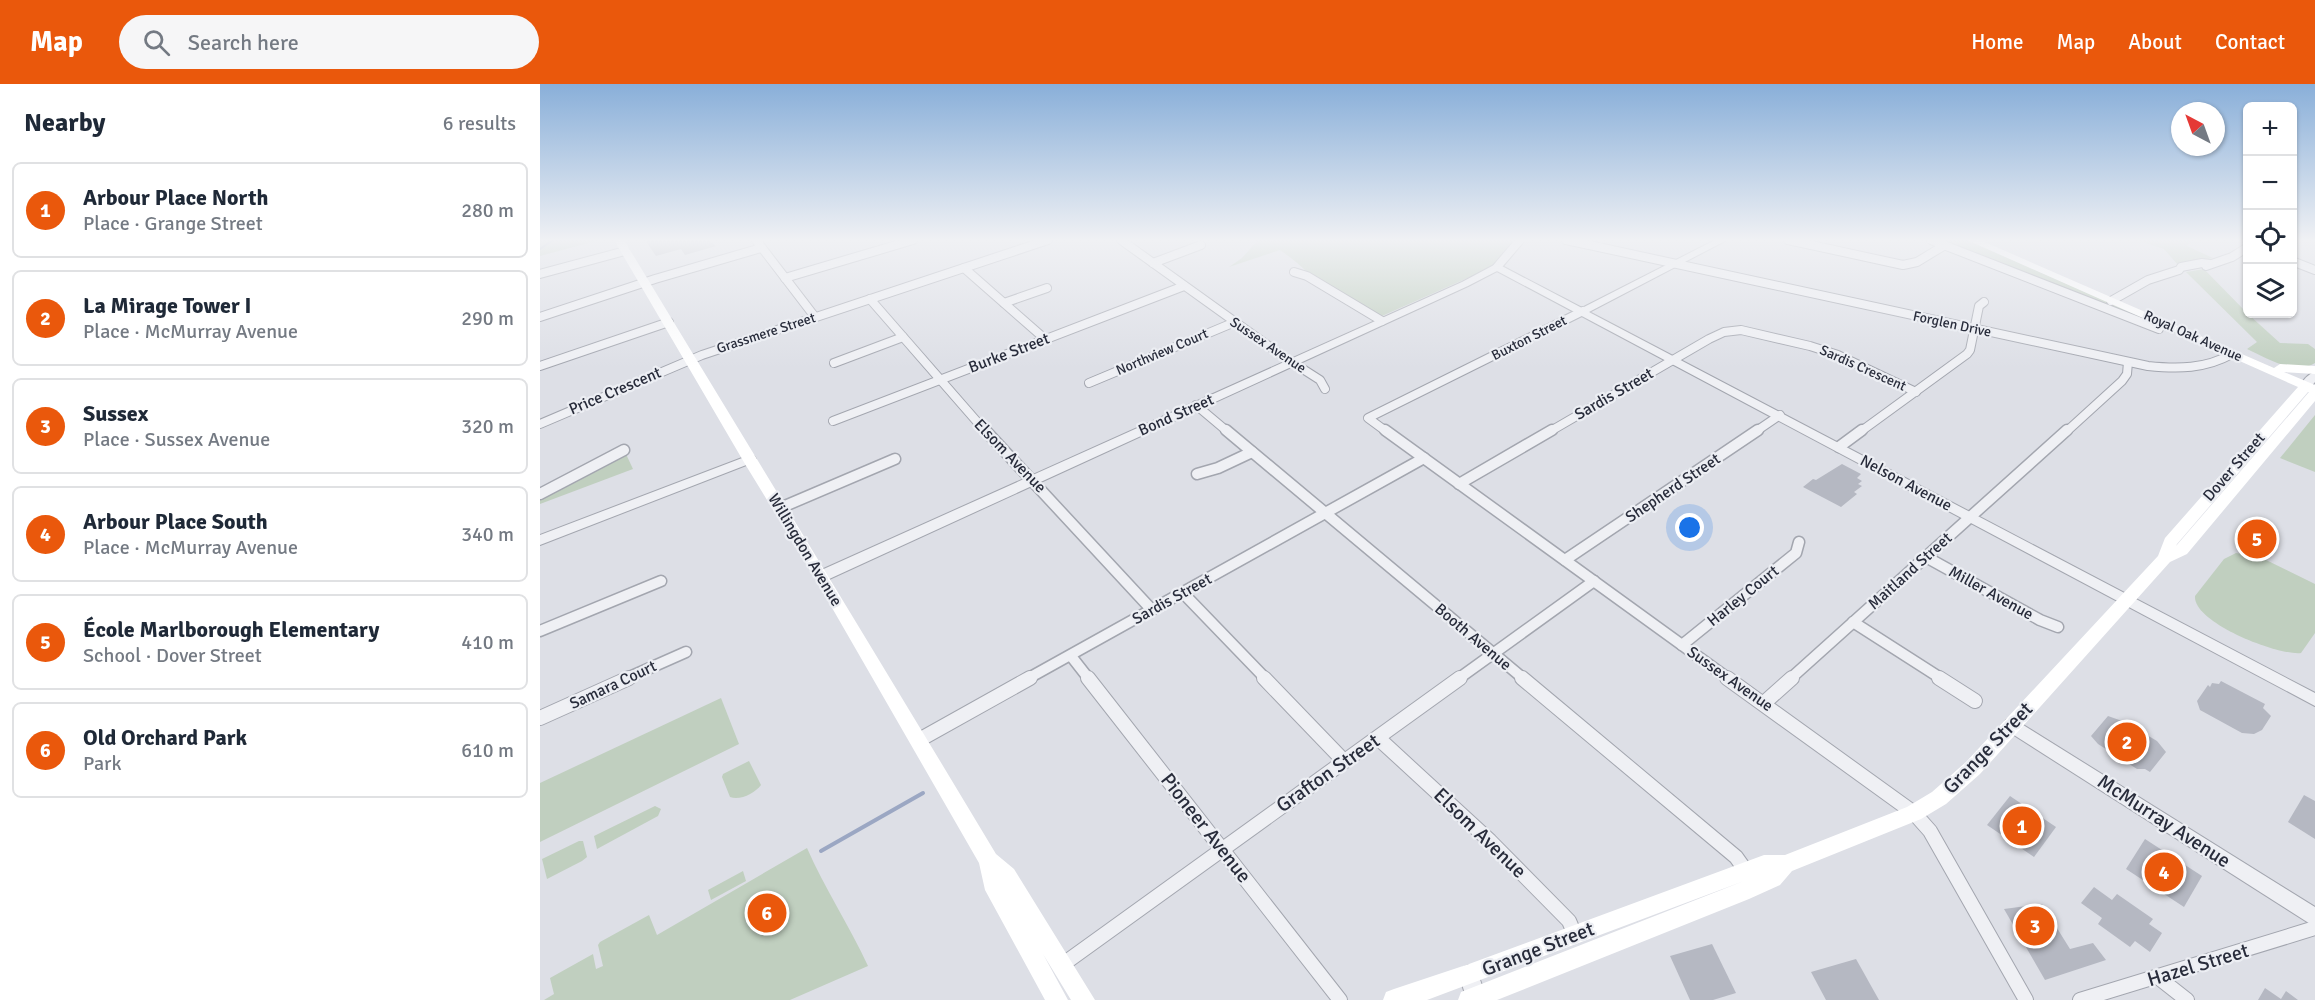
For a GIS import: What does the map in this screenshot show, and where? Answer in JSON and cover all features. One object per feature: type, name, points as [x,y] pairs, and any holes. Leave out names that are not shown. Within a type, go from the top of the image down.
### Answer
[{"type":"main road","name":"Royal Oak Avenue","points":[[2075,283],[2313,382]]},
{"type":"main road","name":"Royal Oak Avenue","points":[[2078,283],[2232,354],[2313,382]]},
{"type":"main road","name":"Willingdon Avenue","points":[[645,284],[822,576],[989,861],[1007,876],[1084,1000]]},
{"type":"main road","name":"Dover Street","points":[[2126,600],[2165,558],[2182,550],[2313,382]]},
{"type":"main road","name":"Grange Street","points":[[1394,1000],[1469,975],[1764,864],[1785,864],[1914,813],[1939,798],[1957,783],[2126,600]]},
{"type":"main road","name":"Willingdon Avenue","points":[[989,861],[992,883],[1057,1000]]},
{"type":"main road","name":"Grange Street","points":[[1474,999],[1742,892],[1773,878],[1785,864]]},
{"type":"street","points":[[540,317],[649,283]]},
{"type":"street","points":[[789,283],[815,317]]},
{"type":"street","name":"Grassmere Street","points":[[690,360],[919,283]]},
{"type":"street","points":[[981,283],[1045,339]]},
{"type":"street","name":"Sussex Avenue","points":[[1180,283],[1320,380],[1324,389]]},
{"type":"street","points":[[1318,283],[1382,321]]},
{"type":"street","name":"Bond Street","points":[[822,576],[1463,283]]},
{"type":"street","name":"Nelson Avenue","points":[[1528,283],[2315,700]]},
{"type":"street","name":"Buxton Street","points":[[1368,418],[1636,283]]},
{"type":"street","name":"Forglen Drive","points":[[1766,283],[2128,362],[2161,367],[2194,367],[2216,364],[2232,354]]},
{"type":"street","name":"Royal Oak Avenue","points":[[2041,283],[2159,329]]},
{"type":"street","points":[[2114,299],[2144,283]]},
{"type":"street","name":"Burke Street","points":[[833,421],[1184,286]]},
{"type":"street","points":[[1004,303],[1047,288]]},
{"type":"street","name":"Elsom Avenue","points":[[870,299],[1007,455],[1033,480],[1152,610]]},
{"type":"street","points":[[1839,447],[1967,354],[1979,306],[1984,302]]},
{"type":"street","points":[[540,366],[669,322]]},
{"type":"street","name":"Northview Court","points":[[1089,383],[1234,322]]},
{"type":"street","name":"Sardis Crescent","points":[[1675,359],[1720,333],[1741,330],[1825,350],[1916,392]]},
{"type":"street","points":[[834,363],[903,337]]},
{"type":"street","name":"Sardis Street","points":[[1460,484],[1675,359]]},
{"type":"street","name":"Price Crescent","points":[[540,424],[690,360]]},
{"type":"street","name":"Maitland Street","points":[[1764,703],[2122,381],[2127,374],[2128,362]]},
{"type":"street","name":"Booth Avenue","points":[[1196,405],[1736,856],[1746,871]]},
{"type":"street","name":"Shepherd Street","points":[[1565,560],[1780,415]]},
{"type":"street","name":"Sussex Avenue","points":[[1368,418],[1914,813],[1930,831],[2026,1000]]},
{"type":"street","points":[[540,494],[624,450]]},
{"type":"street","points":[[1197,474],[1218,468],[1252,452]]},
{"type":"street","name":"Sardis Street","points":[[919,740],[1424,458]]},
{"type":"street","points":[[540,540],[750,459]]},
{"type":"street","points":[[780,508],[895,459]]},
{"type":"street","name":"Harley Court","points":[[1682,645],[1796,553],[1799,542]]},
{"type":"street","name":"Miller Avenue","points":[[1926,557],[2040,620],[2058,627]]},
{"type":"street","points":[[540,631],[661,581]]},
{"type":"street","name":"Grafton Street","points":[[1062,965],[1594,581]]},
{"type":"street","points":[[1183,593],[1344,761]]},
{"type":"street","points":[[1853,622],[1975,701]]},
{"type":"street","name":"Samara Court","points":[[540,718],[686,652]]},
{"type":"street","name":"Pioneer Avenue","points":[[1071,656],[1340,1000]]},
{"type":"street","name":"McMurray Avenue","points":[[2012,724],[2315,918]]},
{"type":"street","name":"Elsom Avenue","points":[[1378,738],[1498,849],[1569,921],[1575,935]]},
{"type":"street","name":"Hazel Street","points":[[2080,1000],[2159,978],[2315,928]]},
{"type":"street","points":[[1469,975],[1474,999]]},
{"type":"street","points":[[2159,978],[2187,1000]]},
{"type":"green space","points":[[1325,283],[1457,283],[1382,316]]},
{"type":"green space","points":[[2046,283],[2065,283],[2185,337]]},
{"type":"green space","points":[[2197,283],[2217,283],[2243,309],[2243,318],[2252,318],[2280,343],[2308,344],[2315,349],[2315,363],[2299,368],[2290,367],[2247,349],[2257,342]]},
{"type":"green space","points":[[2315,415],[2315,472],[2280,458]]},
{"type":"green space","points":[[625,452],[633,469],[540,504],[540,498]]},
{"type":"green space","points":[[2236,553],[2262,558],[2315,584],[2315,633],[2301,653],[2275,649],[2239,636],[2208,617],[2198,606],[2195,596],[2224,559]]},
{"type":"green space","points":[[721,698],[739,744],[540,842],[540,783]]},
{"type":"green space","points":[[749,761],[761,785],[747,796],[730,797],[722,777],[723,774]]},
{"type":"green space","points":[[655,806],[661,809],[658,816],[597,849],[594,836]]},
{"type":"green space","points":[[583,841],[587,857],[547,879],[542,859]]},
{"type":"green space","points":[[807,848],[868,966],[790,1000],[544,1000],[554,994],[550,978],[593,954],[596,969],[603,966],[598,945],[600,942],[649,915],[657,935]]},
{"type":"green space","points":[[743,871],[746,881],[711,900],[708,890]]},
{"type":"building","points":[[1842,464],[1861,474],[1857,478],[1862,481],[1858,484],[1862,486],[1854,492],[1857,494],[1841,507],[1803,487],[1813,479],[1816,480]]},
{"type":"building","points":[[2221,681],[2265,704],[2263,708],[2271,716],[2262,730],[2254,734],[2242,733],[2200,710],[2197,701],[2208,685],[2210,687],[2212,683],[2219,684]]},
{"type":"building","points":[[2108,716],[2125,722],[2157,741],[2166,752],[2150,772],[2137,769],[2098,744],[2091,736]]},
{"type":"building","points":[[2304,795],[2315,801],[2315,839],[2288,822]]},
{"type":"building","points":[[2010,796],[2056,827],[2034,857],[1987,825]]},
{"type":"building","points":[[2145,839],[2202,876],[2184,907],[2126,869]]},
{"type":"building","points":[[2094,887],[2112,900],[2117,894],[2153,919],[2149,924],[2162,933],[2150,952],[2135,941],[2130,947],[2098,924],[2102,918],[2081,903]]},
{"type":"building","points":[[2042,904],[2070,949],[2093,943],[2106,960],[2045,980],[2004,909]]},
{"type":"building","points":[[1712,944],[1736,993],[1713,1000],[1690,1000],[1670,956]]},
{"type":"building","points":[[1856,959],[1879,1000],[1826,1000],[1811,972]]},
{"type":"building","points":[[2265,988],[2281,999],[2286,991],[2298,1000],[2258,1000]]},
{"type":"waterway","points":[[821,851],[923,793]]},
{"type":"place","name":"École Marlborough Elementary","points":[[2257,539]]},
{"type":"place","name":"La Mirage Tower I","points":[[2127,742]]},
{"type":"place","name":"Arbour Place North","points":[[2022,826]]},
{"type":"place","name":"Arbour Place South","points":[[2164,872]]},
{"type":"place","name":"Old Orchard Park","points":[[767,913]]},
{"type":"place","name":"Sussex","points":[[2035,926]]}]
